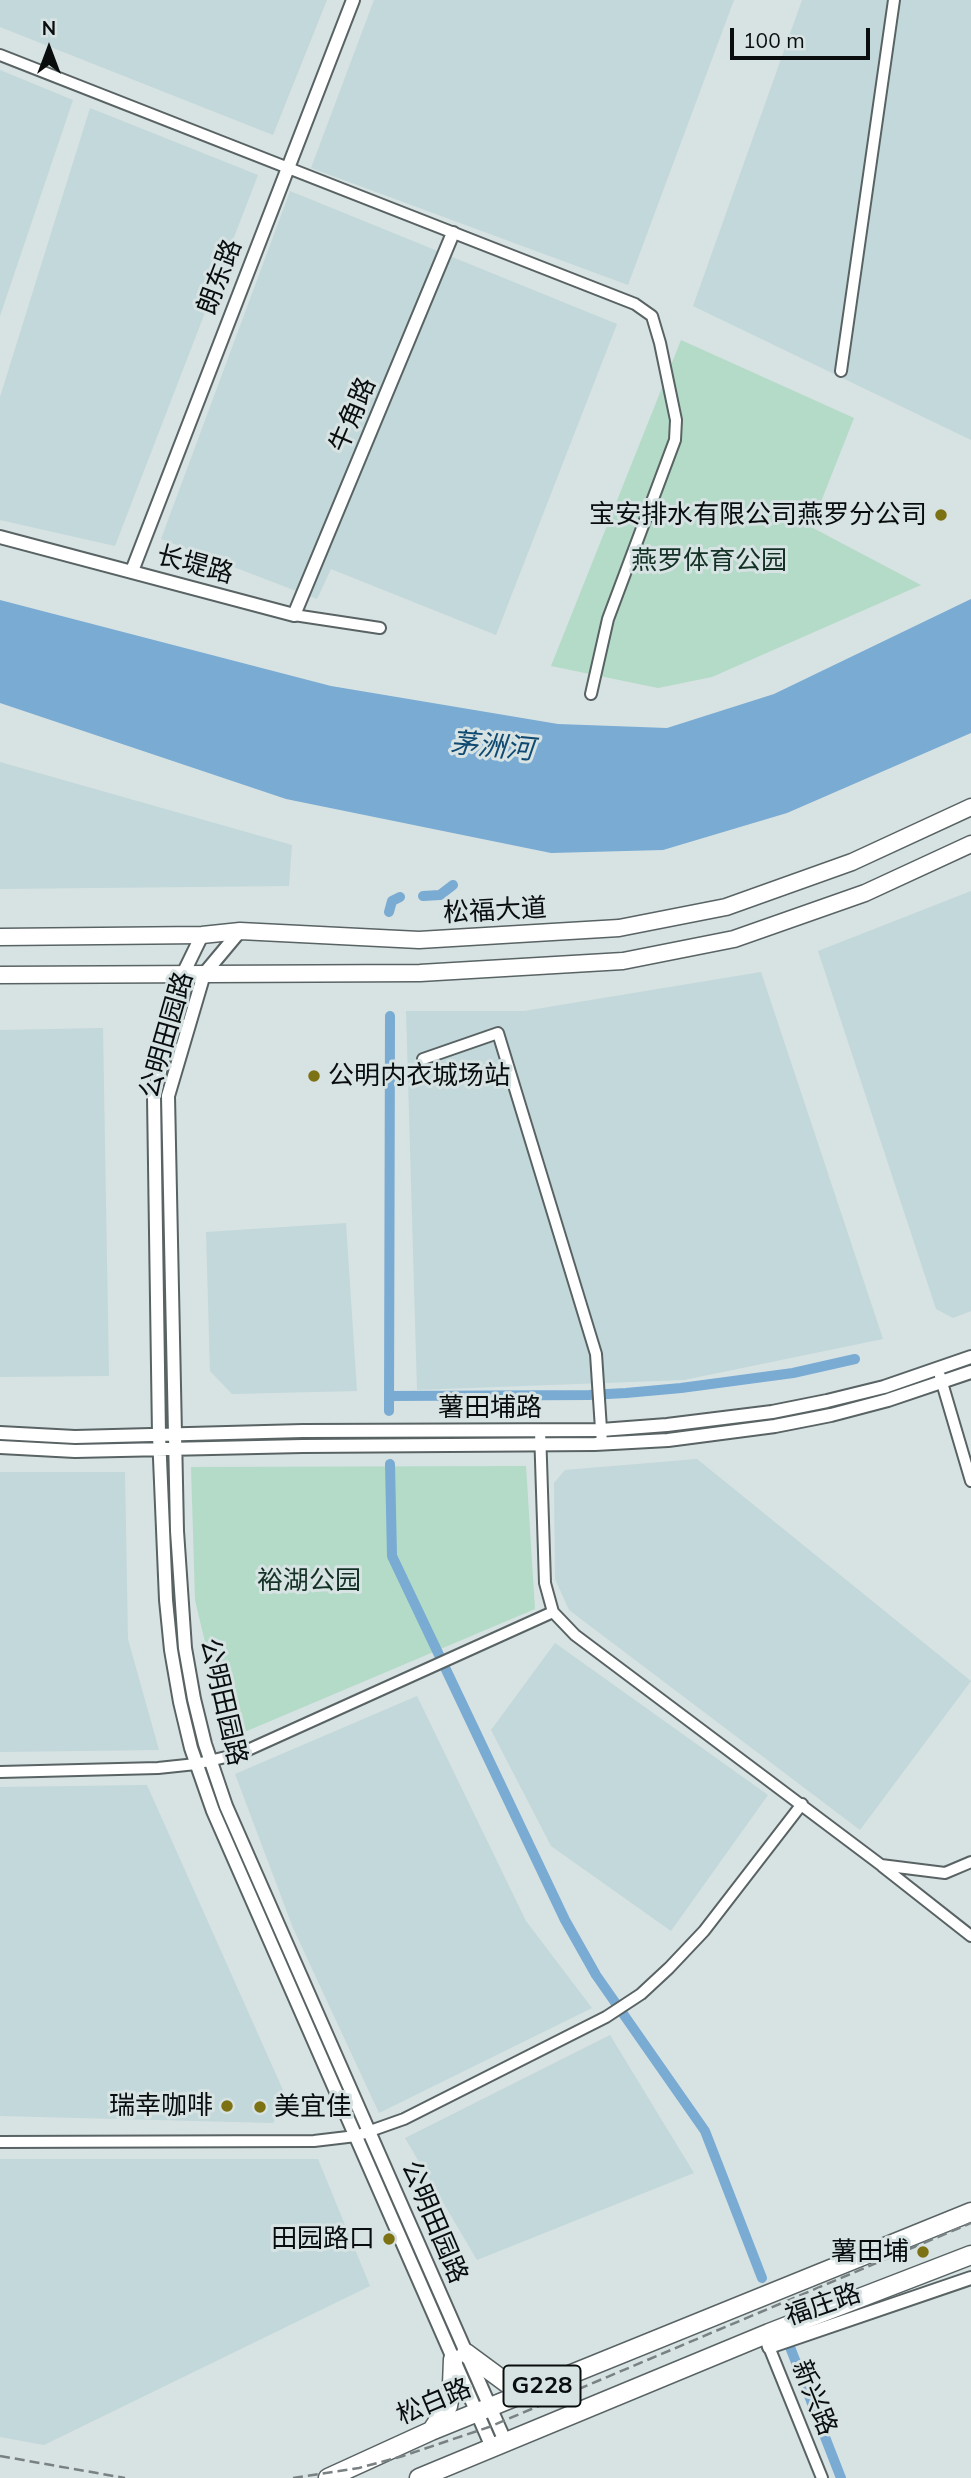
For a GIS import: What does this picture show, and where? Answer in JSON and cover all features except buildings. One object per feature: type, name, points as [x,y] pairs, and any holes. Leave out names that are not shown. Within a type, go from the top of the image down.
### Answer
[{"type":"highway","name":"松白路","points":[[328,2478],[431,2431],[971,2212]]},
{"type":"highway","name":"G228","points":[[419,2478],[498,2444],[768,2338],[791,2325],[971,2255]]},
{"type":"highway","points":[[431,2431],[448,2406],[459,2356],[508,2384],[530,2391]]},
{"type":"main road","name":"松福大道","points":[[0,937],[202,935],[240,931],[419,940],[619,928],[738,903],[852,862],[971,807]]},
{"type":"main road","points":[[0,975],[420,973],[623,961],[734,939],[865,893],[971,844]]},
{"type":"street","name":"朗东路","points":[[132,571],[286,169],[354,0]]},
{"type":"street","points":[[841,371],[894,0]]},
{"type":"street","points":[[0,55],[635,304],[652,316],[676,419],[675,440],[608,619],[591,694]]},
{"type":"street","name":"牛角路","points":[[294,615],[453,233]]},
{"type":"street","name":"长堤路","points":[[0,537],[294,615],[380,628]]},
{"type":"street","name":"公明田园路","points":[[240,931],[204,974],[168,1096],[174,1434],[185,1648],[194,1699],[210,1761],[226,1806],[370,2131],[459,2356]]},
{"type":"street","name":"公明田园路","points":[[202,935],[183,974],[154,1097],[159,1435],[166,1600],[180,1702],[213,1811],[356,2136],[498,2444]]},
{"type":"street","points":[[423,1059],[498,1033],[596,1354],[602,1444]]},
{"type":"street","name":"薯田埔路","points":[[0,1433],[75,1437],[601,1430],[667,1425],[772,1412],[873,1390],[971,1357]]},
{"type":"street","points":[[937,1368],[971,1480]]},
{"type":"street","name":"薯田埔路","points":[[0,1447],[75,1451],[602,1444],[668,1440],[775,1426],[877,1403],[971,1372]]},
{"type":"street","points":[[541,1430],[545,1583],[553,1612],[575,1634],[802,1804],[971,1936]]},
{"type":"street","points":[[0,1772],[158,1768],[197,1764],[239,1754],[553,1612]]},
{"type":"street","points":[[0,2141],[314,2141],[356,2136],[404,2119],[606,2017],[640,1994],[670,1968],[704,1931],[802,1804]]},
{"type":"street","points":[[881,1865],[945,1872],[971,1862]]},
{"type":"street","name":"福庄路","points":[[768,2338],[971,2278]]},
{"type":"street","name":"新兴路","points":[[768,2338],[822,2478]]},
{"type":"shaded area","points":[[0,0],[327,0],[273,135],[0,27]]},
{"type":"shaded area","points":[[374,0],[734,0],[628,285],[311,168]]},
{"type":"shaded area","points":[[802,0],[971,0],[971,440],[693,306]]},
{"type":"shaded area","points":[[0,70],[73,100],[0,316]]},
{"type":"shaded area","points":[[90,108],[258,175],[115,546],[0,520],[0,397]]},
{"type":"shaded area","points":[[290,191],[617,324],[496,635],[331,569],[317,599],[161,539]]},
{"type":"shaded area","points":[[0,762],[292,845],[289,886],[0,889]]},
{"type":"shaded area","points":[[971,891],[971,1311],[953,1318],[936,1309],[818,951]]},
{"type":"shaded area","points":[[761,972],[883,1339],[684,1380],[417,1390],[406,1011],[524,1011]]},
{"type":"shaded area","points":[[103,1028],[109,1376],[0,1377],[0,1030]]},
{"type":"shaded area","points":[[346,1223],[357,1391],[232,1394],[210,1371],[206,1232]]},
{"type":"shaded area","points":[[697,1459],[971,1681],[860,1830],[569,1610],[555,1579],[554,1483],[565,1470]]},
{"type":"shaded area","points":[[0,1472],[125,1472],[128,1639],[159,1750],[0,1752]]},
{"type":"shaded area","points":[[555,1643],[768,1795],[671,1931],[551,1846],[491,1730]]},
{"type":"shaded area","points":[[417,1696],[526,1921],[592,2008],[379,2113],[293,1928],[235,1774]]},
{"type":"shaded area","points":[[147,1785],[287,2099],[273,2123],[0,2116],[0,1787]]},
{"type":"shaded area","points":[[610,2035],[694,2173],[477,2260],[405,2138]]},
{"type":"shaded area","points":[[0,2159],[318,2159],[370,2286],[44,2445],[0,2437]]},
{"type":"green space","name":"燕罗体育公园","points":[[681,340],[854,418],[811,527],[921,585],[712,677],[658,688],[551,666]]},
{"type":"green space","name":"裕湖公园","points":[[526,1466],[535,1609],[228,1739],[195,1600],[191,1467]]},
{"type":"water","name":"茅洲河","points":[[971,599],[971,733],[787,813],[663,850],[551,853],[286,799],[0,703],[0,600],[331,686],[558,724],[667,728],[774,694]]},
{"type":"waterway","points":[[423,896],[440,895],[453,885]]},
{"type":"waterway","points":[[389,912],[392,901],[400,897]]},
{"type":"waterway","points":[[389,1411],[390,1016]]},
{"type":"waterway","points":[[389,1396],[626,1393],[793,1373],[855,1359]]},
{"type":"waterway","points":[[390,1464],[392,1556],[565,1920],[596,1975],[705,2131],[762,2278]]},
{"type":"waterway","points":[[790,2347],[841,2478]]},
{"type":"railway","points":[[293,2478],[359,2468],[489,2427],[971,2223]]},
{"type":"railway","points":[[0,2456],[125,2478]]},
{"type":"place","name":"宝安排水有限公司燕罗分公司","points":[[941,515]]},
{"type":"place","name":"公明内衣城场站","points":[[314,1076]]},
{"type":"place","name":"瑞幸咖啡","points":[[227,2106]]},
{"type":"place","name":"美宜佳","points":[[260,2107]]},
{"type":"place","name":"田园路口","points":[[389,2239]]},
{"type":"place","name":"薯田埔","points":[[923,2252]]}]
